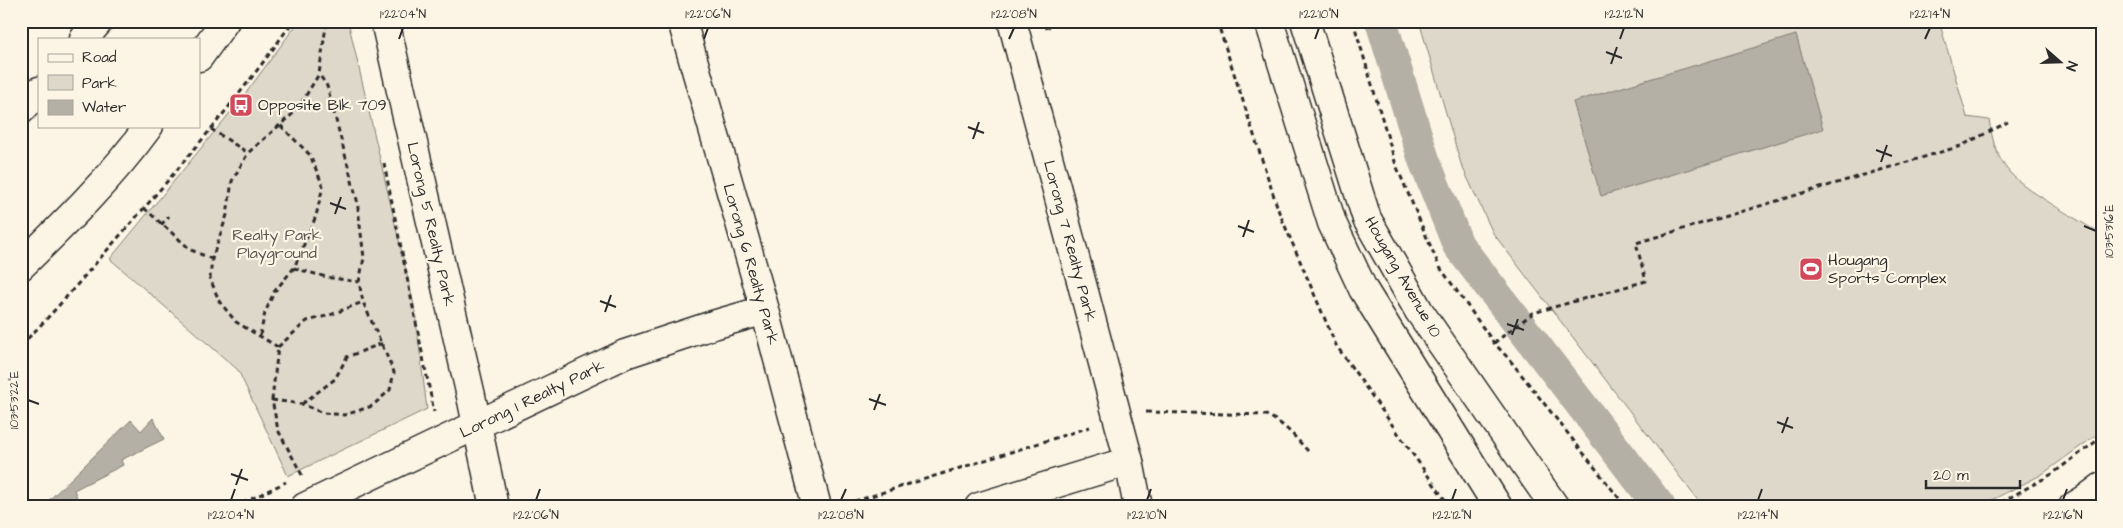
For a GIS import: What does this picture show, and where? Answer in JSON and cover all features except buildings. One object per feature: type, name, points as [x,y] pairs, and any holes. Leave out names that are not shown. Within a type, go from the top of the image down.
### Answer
[{"type":"main road","points":[[85,38],[99,21]]},
{"type":"main road","points":[[200,56],[225,21]]},
{"type":"main road","name":"Lorong 5 Realty Park","points":[[385,21],[494,507]]},
{"type":"main road","name":"Lorong 6 Realty Park","points":[[682,21],[765,310],[818,507]]},
{"type":"main road","name":"Lorong 7 Realty Park","points":[[1012,21],[1129,461],[1138,507]]},
{"type":"main road","points":[[1269,21],[1332,223],[1363,289],[1498,507]]},
{"type":"main road","name":"Hougang Avenue 10","points":[[1305,21],[1367,219],[1419,311],[1555,507]]},
{"type":"main road","points":[[21,110],[38,92]]},
{"type":"main road","points":[[21,266],[63,224],[130,151],[147,128]]},
{"type":"main road","name":"Lorong 1 Realty Park","points":[[305,507],[625,354],[765,310]]},
{"type":"main road","points":[[979,507],[1129,461]]},
{"type":"main road","points":[[2073,507],[2086,500],[2102,487]]},
{"type":"path","points":[[21,345],[211,130],[260,68],[293,21]]},
{"type":"path","points":[[278,347],[236,322],[220,301],[210,278],[212,259],[227,215],[232,181],[248,153],[296,110],[319,74],[328,21]]},
{"type":"path","points":[[1217,21],[1278,212],[1336,345],[1450,507]]},
{"type":"path","points":[[1353,21],[1396,165],[1439,266],[1494,343],[1509,359],[1626,507]]},
{"type":"path","points":[[272,400],[302,404],[323,413],[344,415],[372,406],[390,390],[394,372],[363,302],[359,282],[364,258],[357,200],[327,86],[319,74]]},
{"type":"path","points":[[1494,343],[1533,313],[1646,281],[1636,242],[1961,146],[2008,122]]},
{"type":"path","points":[[260,335],[265,313],[274,292],[294,268],[316,216],[323,186],[310,156],[280,125]]},
{"type":"path","points":[[211,130],[248,153]]},
{"type":"path","points":[[383,157],[434,412]]},
{"type":"path","points":[[144,208],[190,250],[212,259]]},
{"type":"path","points":[[161,225],[168,216]]},
{"type":"path","points":[[294,268],[326,277],[359,282]]},
{"type":"path","points":[[302,475],[278,430],[272,400],[278,347],[307,320],[330,315],[363,302]]},
{"type":"path","points":[[302,404],[335,379],[347,357],[383,344]]},
{"type":"path","points":[[838,507],[1098,425],[1117,415],[1150,411],[1266,415],[1278,420],[1308,451]]},
{"type":"path","points":[[1993,507],[2052,474],[2102,437]]},
{"type":"green space","name":"Realty Park Playground","points":[[299,21],[348,21],[414,305],[427,409],[288,476],[238,370],[110,259],[243,97]]},
{"type":"green space","name":"Hougang Sports Complex","points":[[1419,21],[1939,21],[1967,117],[1989,120],[1997,151],[2002,162],[2013,176],[2037,194],[2102,235],[2102,431],[2041,475],[1978,507],[1703,507],[1493,233],[1461,164]]},
{"type":"water","points":[[1796,35],[1823,129],[1601,196],[1573,102]]},
{"type":"water","points":[[153,418],[164,439],[121,460],[123,465],[74,490],[81,507],[42,507],[131,420],[141,431]]},
{"type":"waterway","points":[[1381,21],[1424,160],[1458,245],[1660,507]]},
{"type":"place","name":"Opposite Blk 709","points":[[241,105]]},
{"type":"place","name":"Hougang Sports Complex","points":[[1811,269]]}]
